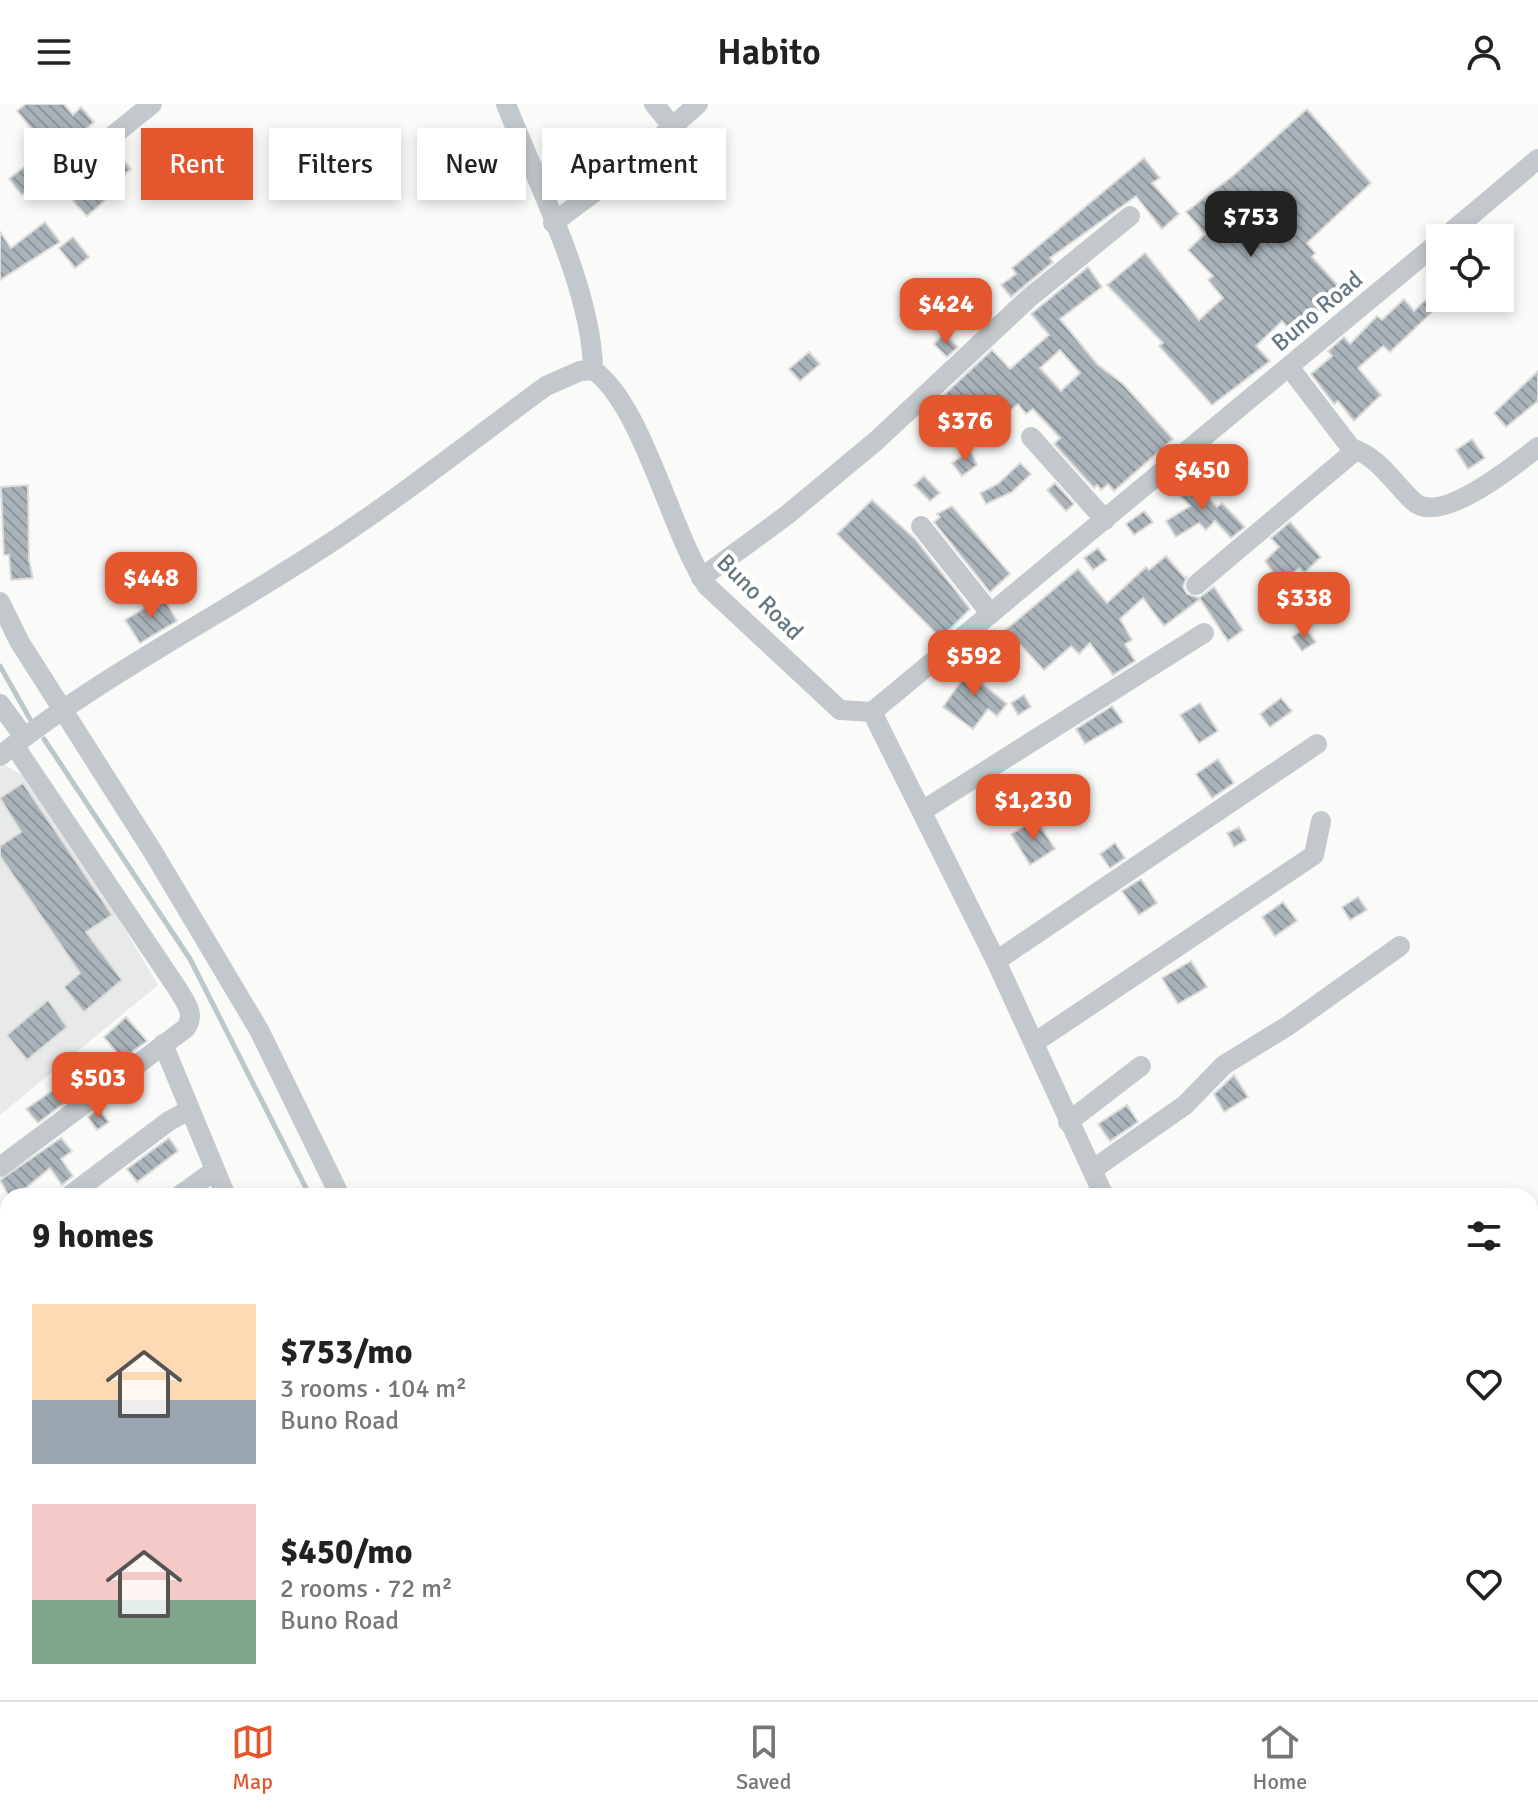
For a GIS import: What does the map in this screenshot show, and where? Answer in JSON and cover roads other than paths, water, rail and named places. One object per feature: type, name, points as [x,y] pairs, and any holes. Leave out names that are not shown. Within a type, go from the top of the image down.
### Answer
[{"type":"street","points":[[122,128],[152,104]]},
{"type":"street","points":[[13,746],[62,709],[312,555],[546,386],[580,371],[593,370],[589,330],[570,263],[506,104]]},
{"type":"street","points":[[654,104],[672,126]]},
{"type":"street","points":[[553,223],[619,174],[698,104]]},
{"type":"street","name":"Buno Road","points":[[1461,224],[1538,159]]},
{"type":"street","points":[[701,578],[787,515],[876,441],[1029,298],[1130,216]]},
{"type":"street","name":"Buno Road","points":[[593,370],[617,393],[701,578],[840,710],[872,712],[1426,253]]},
{"type":"street","points":[[1290,368],[1351,448],[1376,461],[1416,504],[1426,506],[1486,489],[1538,447]]},
{"type":"street","points":[[1031,437],[1105,520]]},
{"type":"street","points":[[1196,585],[1345,463],[1351,448]]},
{"type":"street","points":[[921,526],[991,614]]},
{"type":"street","points":[[0,602],[19,641],[259,1030],[336,1188]]},
{"type":"street","points":[[922,811],[1204,633]]},
{"type":"street","points":[[0,704],[13,746],[190,1009],[191,1021],[186,1028],[0,1167]]},
{"type":"street","points":[[872,712],[996,961],[1100,1188]]},
{"type":"street","points":[[996,961],[1317,744]]},
{"type":"street","points":[[1034,1043],[1314,855],[1321,821]]},
{"type":"street","points":[[1092,1170],[1185,1105],[1237,1055],[1286,1027],[1400,946]]},
{"type":"street","points":[[163,1044],[222,1188]]},
{"type":"street","points":[[1068,1122],[1141,1066]]},
{"type":"street","points":[[80,1188],[169,1121],[189,1110]]},
{"type":"street","points":[[190,1188],[214,1171]]},
{"type":"waterway","points":[[0,666],[30,719]]},
{"type":"waterway","points":[[44,739],[190,959],[306,1188]]}]
